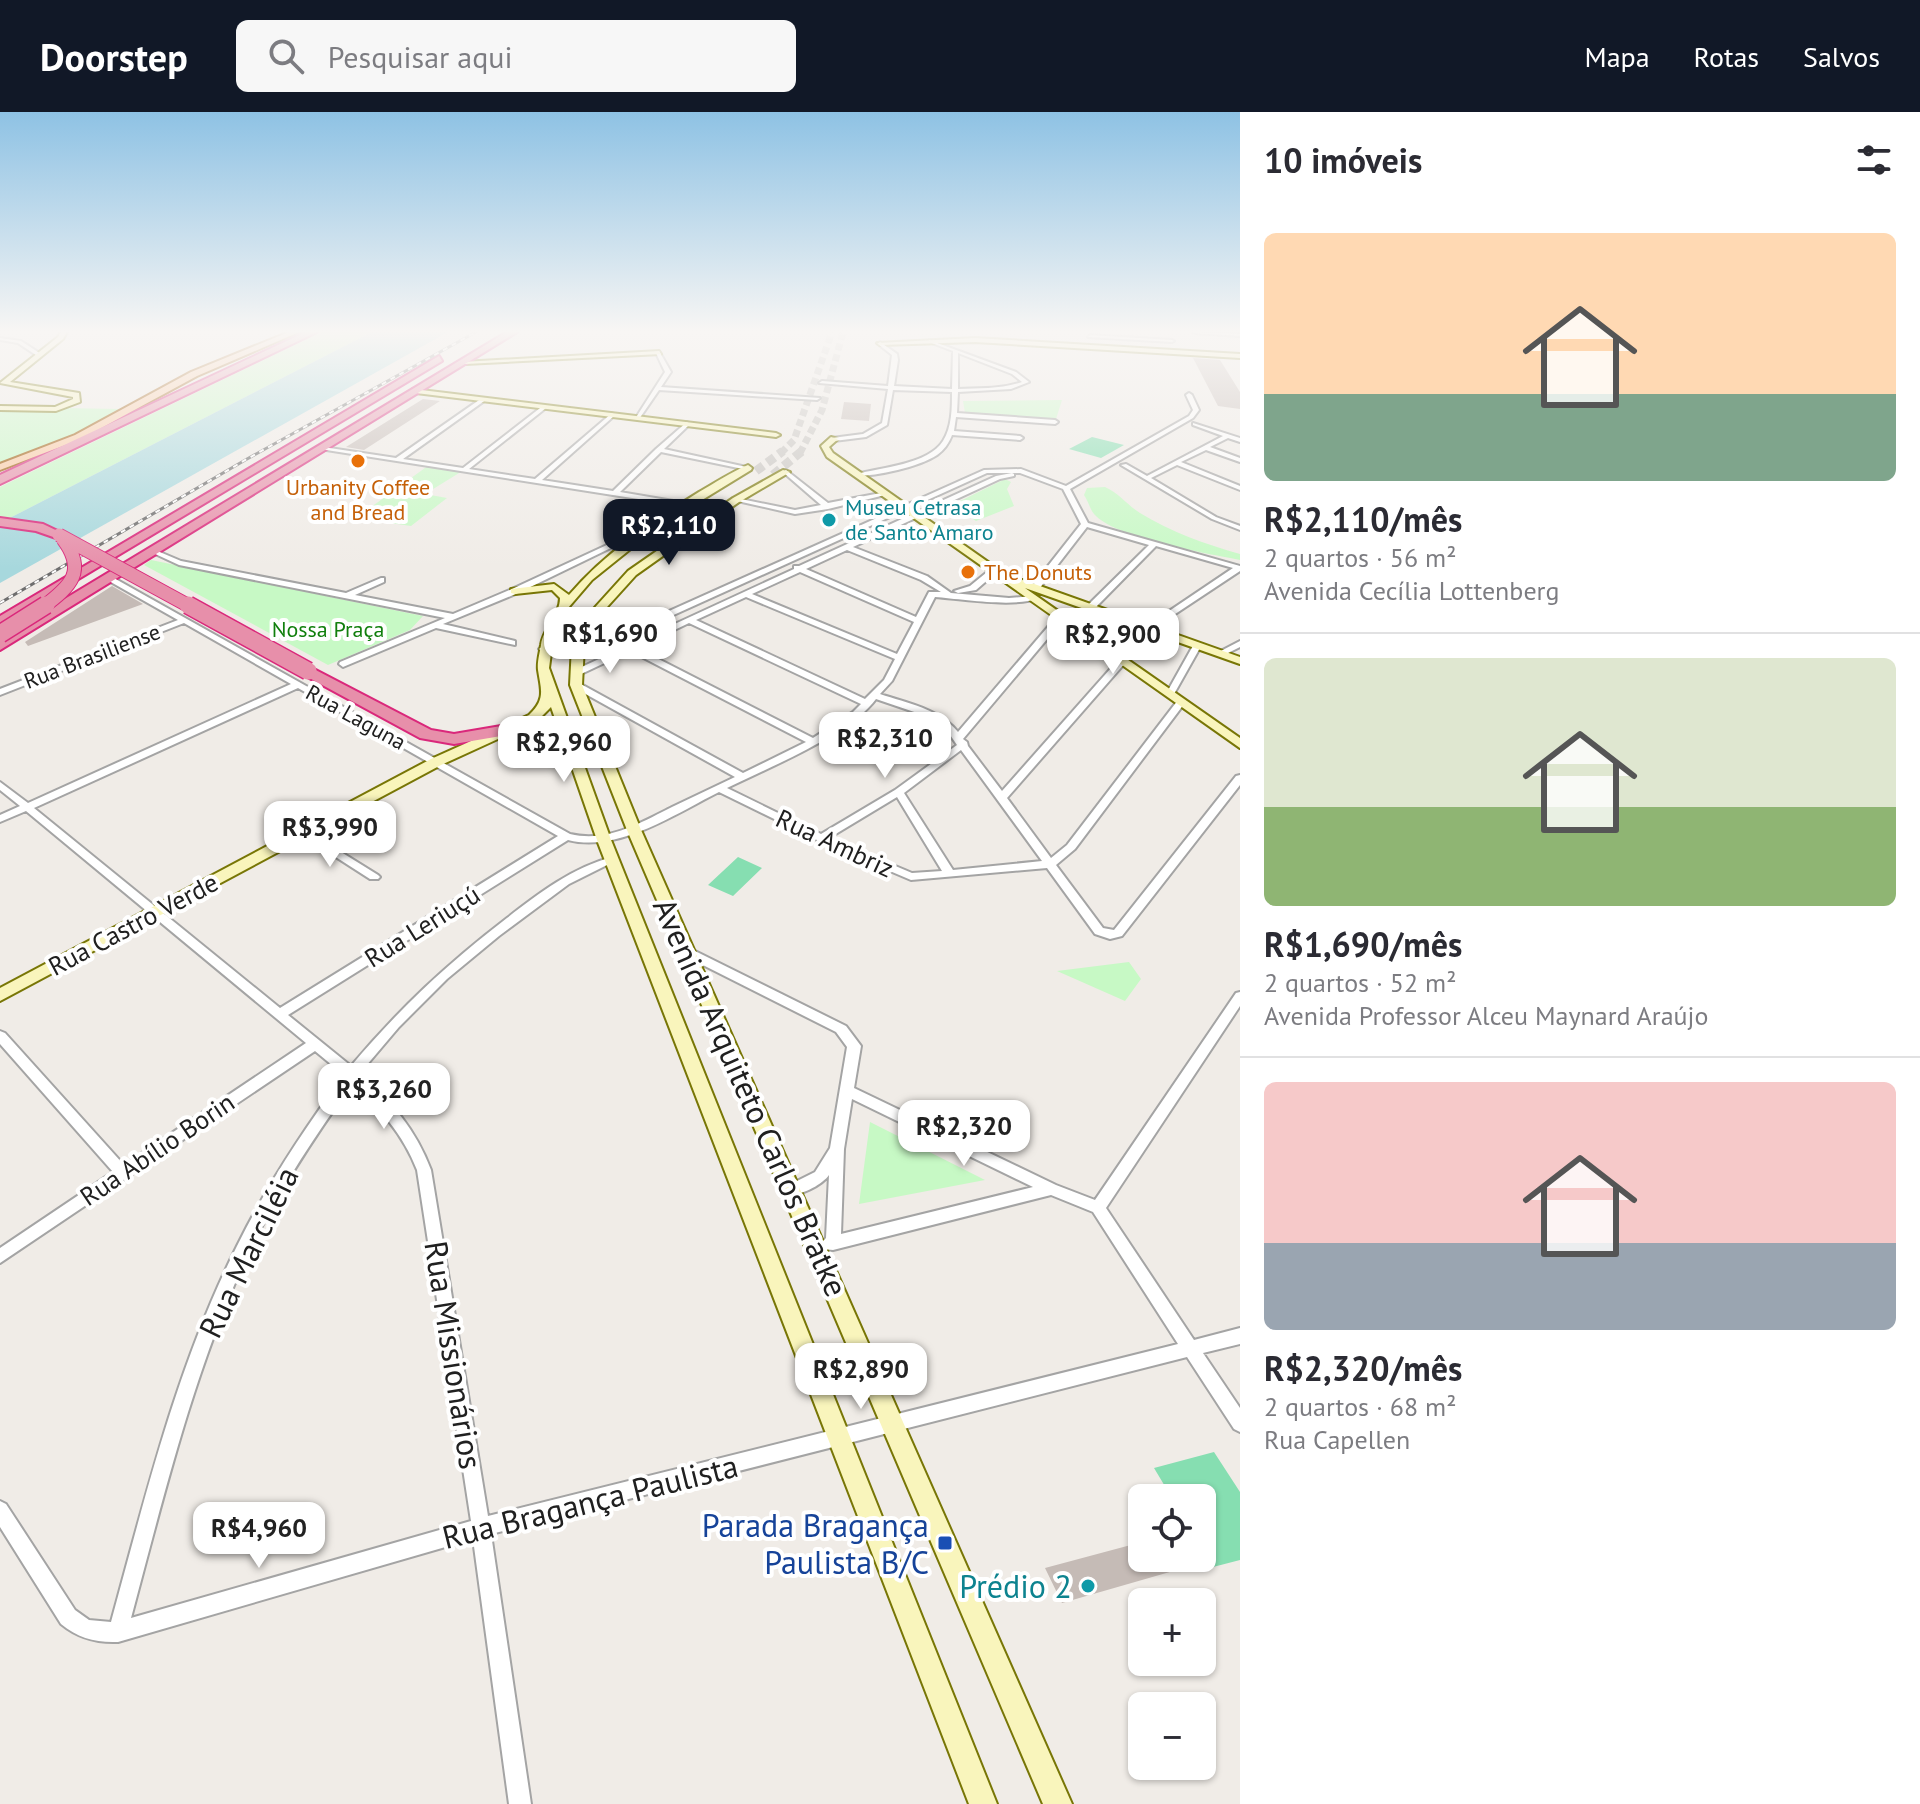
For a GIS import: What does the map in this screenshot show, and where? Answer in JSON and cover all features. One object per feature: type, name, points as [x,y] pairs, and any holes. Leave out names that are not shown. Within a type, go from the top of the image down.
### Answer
[{"type":"highway","points":[[0,480],[146,411]]},
{"type":"highway","points":[[0,622],[356,411]]},
{"type":"highway","points":[[0,645],[384,411]]},
{"type":"highway","points":[[239,499],[252,485],[347,423],[349,415]]},
{"type":"highway","points":[[0,468],[78,443]]},
{"type":"highway","points":[[0,522],[29,525],[59,535],[426,734],[454,739],[507,730]]},
{"type":"highway","points":[[0,634],[59,595],[76,573],[76,553],[59,535]]},
{"type":"main road","points":[[0,468],[78,437],[130,411]]},
{"type":"main road","points":[[578,411],[776,435]]},
{"type":"main road","points":[[834,439],[825,446],[830,455],[1001,574],[1035,592],[1061,617],[1240,744]]},
{"type":"main road","points":[[543,649],[565,605],[631,541],[683,504],[752,469]]},
{"type":"main road","points":[[631,541],[752,469]]},
{"type":"main road","points":[[576,679],[578,645],[586,628],[618,587],[683,536],[736,500],[786,472]]},
{"type":"main road","points":[[683,536],[706,514],[773,475]]},
{"type":"main road","points":[[631,541],[658,545],[660,552]]},
{"type":"main road","points":[[545,577],[543,582],[565,597],[565,605]]},
{"type":"main road","points":[[515,591],[554,587]]},
{"type":"main road","points":[[1035,592],[1063,597],[1240,661]]},
{"type":"main road","points":[[586,628],[607,633],[633,630]]},
{"type":"main road","name":"Avenida Arquiteto Carlos Bratke","points":[[543,649],[548,686],[604,840],[983,1804]]},
{"type":"main road","name":"Avenida Arquiteto Carlos Bratke","points":[[576,679],[634,830],[792,1190],[825,1244],[893,1424],[1058,1804]]},
{"type":"main road","name":"Rua Castro Verde","points":[[0,995],[436,762],[507,730],[542,710],[548,686]]},
{"type":"street","points":[[398,460],[467,411]]},
{"type":"street","points":[[466,469],[539,411]]},
{"type":"street","points":[[637,418],[642,411]]},
{"type":"street","points":[[834,439],[864,436],[883,427],[886,411]]},
{"type":"street","points":[[858,475],[903,466],[938,454],[952,433],[954,411]]},
{"type":"street","points":[[1066,488],[1191,417],[1195,411]]},
{"type":"street","points":[[537,481],[612,415]]},
{"type":"street","points":[[954,415],[1055,422]]},
{"type":"street","points":[[615,493],[687,424]]},
{"type":"street","points":[[1195,424],[1240,440]]},
{"type":"street","points":[[952,433],[1020,438]]},
{"type":"street","points":[[1147,478],[1229,435]]},
{"type":"street","points":[[1207,448],[1240,460]]},
{"type":"street","points":[[323,449],[683,504]]},
{"type":"street","points":[[658,450],[752,469]]},
{"type":"street","points":[[1177,463],[1240,488]]},
{"type":"street","points":[[1124,465],[1214,518],[1240,528]]},
{"type":"street","points":[[994,469],[1007,475]]},
{"type":"street","points":[[543,649],[578,645],[633,630],[994,469],[1050,480],[1066,488],[1085,524],[1239,568]]},
{"type":"street","points":[[786,472],[828,507]]},
{"type":"street","points":[[576,679],[631,648],[847,547],[1007,475],[1025,474]]},
{"type":"street","points":[[736,500],[795,512],[886,494]]},
{"type":"street","points":[[847,547],[924,578],[947,593],[978,597],[1035,592],[1085,524]]},
{"type":"street","points":[[343,664],[631,541]]},
{"type":"street","points":[[1091,607],[1153,545]]},
{"type":"street","points":[[155,552],[179,563],[455,617]]},
{"type":"street","points":[[783,562],[919,621]]},
{"type":"street","points":[[1148,628],[1239,568]]},
{"type":"street","points":[[604,840],[634,830],[813,742],[872,700],[899,658],[930,595],[973,588],[1001,574]]},
{"type":"street","name":"Rua Laguna","points":[[112,579],[566,836],[604,840]]},
{"type":"street","points":[[347,596],[381,580]]},
{"type":"street","points":[[973,588],[978,597]]},
{"type":"street","points":[[747,595],[899,658]]},
{"type":"street","points":[[1084,634],[1115,616]]},
{"type":"street","points":[[821,838],[899,792],[961,740],[1061,617]]},
{"type":"street","name":"Rua Brasiliense","points":[[0,692],[184,620]]},
{"type":"street","points":[[691,621],[872,700],[939,718],[961,740],[1099,931],[1110,935],[1118,933],[1240,778]]},
{"type":"street","points":[[435,625],[512,643]]},
{"type":"street","points":[[1219,654],[1240,644]]},
{"type":"street","points":[[1170,694],[1197,646]]},
{"type":"street","points":[[631,648],[813,742]]},
{"type":"street","points":[[1003,796],[1122,661]]},
{"type":"street","points":[[576,679],[743,777]]},
{"type":"street","points":[[0,819],[297,685]]},
{"type":"street","points":[[1050,864],[1071,847],[1181,702]]},
{"type":"street","name":"Rua Missionários","points":[[0,785],[352,1074],[406,1129],[424,1170],[520,1804]]},
{"type":"street","name":"Rua Ambriz","points":[[720,789],[907,876],[1050,864]]},
{"type":"street","points":[[899,792],[950,874]]},
{"type":"street","points":[[304,832],[374,877]]},
{"type":"street","name":"Rua Leriuçú","points":[[278,1015],[566,836]]},
{"type":"street","name":"Rua Marciléia","points":[[118,1632],[169,1446],[201,1347],[262,1210],[319,1118],[352,1074],[411,1008],[475,948],[581,871],[612,860]]},
{"type":"street","points":[[689,953],[848,1034],[854,1046],[837,1149],[837,1214],[825,1244]]},
{"type":"street","points":[[1098,1208],[1240,996]]},
{"type":"street","points":[[0,1036],[122,1172]]},
{"type":"street","name":"Rua Abílio Borin","points":[[0,1256],[315,1044]]},
{"type":"street","points":[[848,1091],[1051,1189],[1098,1208],[1240,1423]]},
{"type":"street","points":[[792,1190],[820,1176],[837,1149]]},
{"type":"street","points":[[825,1244],[1051,1189]]},
{"type":"street","name":"Rua Bragança Paulista","points":[[0,1510],[68,1617],[81,1629],[94,1633],[118,1632],[480,1528],[1240,1336]]},
{"type":"green space","points":[[0,411],[118,411],[67,440],[0,464]]},
{"type":"green space","points":[[158,411],[218,411],[0,523],[0,487]]},
{"type":"green space","points":[[965,411],[1059,411],[1056,419]]},
{"type":"green space","points":[[1092,437],[1124,445],[1101,458],[1069,449]]},
{"type":"green space","points":[[429,465],[464,470],[425,494],[447,498],[411,526],[356,518]]},
{"type":"green space","points":[[1005,479],[1011,482],[1007,489],[1014,506],[976,521],[952,505]]},
{"type":"green space","points":[[1105,487],[1152,520],[1188,537],[1240,554],[1240,560],[1164,544],[1108,524],[1094,514],[1084,495],[1087,488]]},
{"type":"green space","name":"Nossa Praça","points":[[151,560],[423,616],[410,630],[328,665],[144,565]]},
{"type":"green space","points":[[738,857],[762,868],[733,896],[708,885]]},
{"type":"green space","points":[[1129,962],[1141,979],[1125,1001],[1057,971]]},
{"type":"green space","points":[[870,1122],[985,1180],[859,1204]]},
{"type":"green space","points":[[1214,1452],[1240,1492],[1240,1560],[1216,1566],[1216,1484],[1164,1484],[1154,1468]]},
{"type":"water","points":[[218,411],[307,411],[0,583],[0,523]]},
{"type":"building","points":[[404,411],[425,411],[364,450],[346,447]]},
{"type":"building","points":[[842,411],[870,411],[869,421],[841,419]]},
{"type":"building","points":[[112,586],[143,604],[28,646],[25,642]]},
{"type":"building","name":"Prédio 2","points":[[1128,1546],[1128,1572],[1170,1572],[1062,1603],[1045,1568]]},
{"type":"tunnel","points":[[783,451],[794,440],[804,411]]},
{"type":"tunnel","points":[[800,452],[822,411]]},
{"type":"tunnel","points":[[756,471],[783,451]]},
{"type":"tunnel","points":[[773,475],[800,452]]},
{"type":"railway","points":[[0,603],[334,411]]},
{"type":"place","name":"Urbanity Coffee and Bread","points":[[358,461]]},
{"type":"place","name":"Museu Cetrasa de Santo Amaro","points":[[829,520]]},
{"type":"place","name":"The Donuts","points":[[968,572]]},
{"type":"place","name":"Parada Bragança Paulista B/C","points":[[945,1543]]},
{"type":"place","name":"Prédio 2","points":[[1088,1586]]}]
